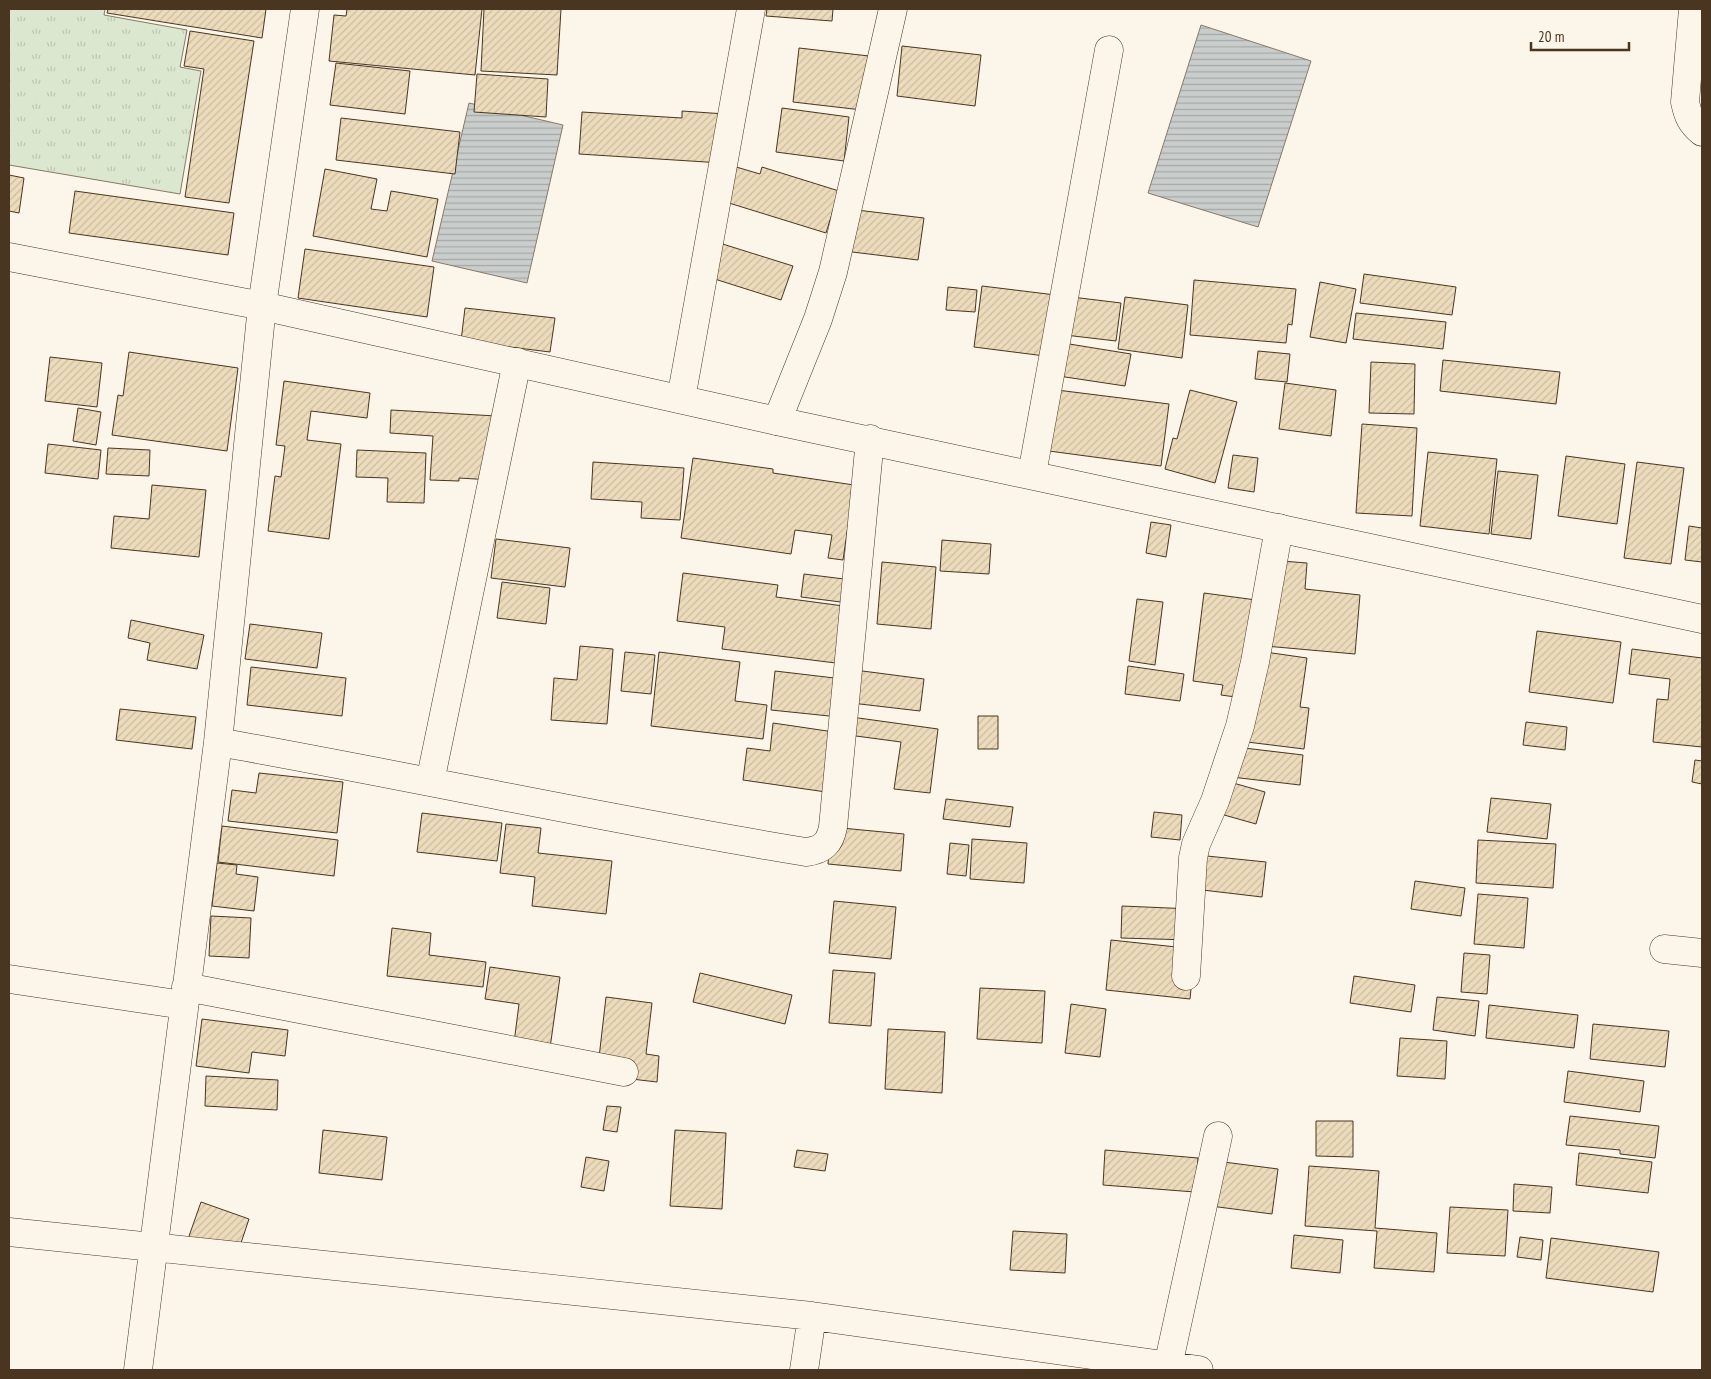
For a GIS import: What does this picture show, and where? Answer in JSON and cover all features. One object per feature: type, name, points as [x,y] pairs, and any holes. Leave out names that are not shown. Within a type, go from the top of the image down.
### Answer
[{"type":"street","points":[[138,1370],[152,1247],[218,742],[262,306],[305,9]]},
{"type":"street","points":[[682,399],[751,9]]},
{"type":"street","points":[[776,421],[818,319],[833,272],[893,9]]},
{"type":"street","points":[[1693,9],[1685,102],[1690,121],[1702,132]]},
{"type":"street","points":[[1032,474],[1109,50]]},
{"type":"street","points":[[9,256],[262,306],[776,421],[870,439],[1702,619]]},
{"type":"street","points":[[430,782],[517,362]]},
{"type":"street","points":[[218,742],[654,827],[797,851],[818,851],[831,838],[833,827],[870,439]]},
{"type":"street","points":[[1186,976],[1193,858],[1196,844],[1216,801],[1240,726],[1255,662],[1279,528]]},
{"type":"street","points":[[1664,950],[1702,953]]},
{"type":"street","points":[[9,979],[185,996],[624,1072]]},
{"type":"street","points":[[1168,1366],[1218,1136]]},
{"type":"street","points":[[9,1232],[812,1316],[1199,1370]]},
{"type":"street","points":[[804,1370],[812,1316]]},
{"type":"green space","points":[[9,9],[105,9],[104,15],[187,30],[180,67],[201,71],[180,194],[9,165]]},
{"type":"shaded area","points":[[1201,25],[1311,61],[1258,227],[1148,193]]},
{"type":"shaded area","points":[[469,103],[563,125],[527,283],[432,261]]},
{"type":"building","points":[[108,9],[266,9],[262,38],[107,13]]},
{"type":"building","points":[[347,9],[482,9],[475,75],[329,61],[334,15],[346,16]]},
{"type":"building","points":[[484,9],[561,9],[557,75],[481,71]]},
{"type":"building","points":[[767,9],[833,9],[832,21],[766,16]]},
{"type":"building","points":[[190,31],[254,41],[229,203],[185,197],[204,69],[184,66]]},
{"type":"building","points":[[902,46],[981,55],[975,106],[897,96]]},
{"type":"building","points":[[799,48],[869,56],[862,110],[793,102]]},
{"type":"building","points":[[336,63],[410,71],[405,114],[330,105]]},
{"type":"building","points":[[477,74],[548,79],[546,117],[474,112]]},
{"type":"building","points":[[782,108],[849,117],[844,161],[776,152]]},
{"type":"building","points":[[682,111],[725,114],[722,163],[579,154],[582,112],[682,118]]},
{"type":"building","points":[[341,118],[460,132],[455,174],[336,160]]},
{"type":"building","points":[[726,164],[760,174],[762,167],[839,191],[826,233],[716,199]]},
{"type":"building","points":[[325,169],[377,179],[371,209],[387,211],[391,191],[438,199],[427,257],[313,236]]},
{"type":"building","points":[[9,175],[24,178],[19,213],[9,211]]},
{"type":"building","points":[[75,191],[234,213],[228,255],[69,233]]},
{"type":"building","points":[[848,209],[924,218],[918,260],[844,251]]},
{"type":"building","points":[[713,241],[793,266],[781,300],[702,275]]},
{"type":"building","points":[[305,249],[434,267],[427,317],[298,298]]},
{"type":"building","points":[[1364,274],[1456,287],[1452,315],[1360,303]]},
{"type":"building","points":[[1194,280],[1296,289],[1292,325],[1288,324],[1286,343],[1190,335]]},
{"type":"building","points":[[1320,282],[1356,289],[1346,343],[1310,337]]},
{"type":"building","points":[[982,286],[1121,303],[1116,341],[1048,333],[1045,356],[974,347]]},
{"type":"building","points":[[948,287],[977,290],[975,312],[946,310]]},
{"type":"building","points":[[1125,297],[1188,305],[1182,358],[1118,349]]},
{"type":"building","points":[[465,308],[555,318],[550,352],[461,341]]},
{"type":"building","points":[[1356,313],[1446,322],[1443,349],[1353,339]]},
{"type":"building","points":[[1057,342],[1131,354],[1125,386],[1052,375]]},
{"type":"building","points":[[1258,351],[1290,354],[1287,382],[1255,379]]},
{"type":"building","points":[[129,352],[238,368],[227,451],[112,435],[118,395],[123,396]]},
{"type":"building","points":[[50,357],[102,363],[97,407],[45,401]]},
{"type":"building","points":[[1443,360],[1560,372],[1556,404],[1440,391]]},
{"type":"building","points":[[1371,362],[1415,364],[1414,414],[1369,413]]},
{"type":"building","points":[[284,381],[370,393],[367,418],[311,411],[307,440],[341,444],[329,539],[268,531],[275,476],[281,477],[285,446],[276,445]]},
{"type":"building","points":[[1285,383],[1336,390],[1331,436],[1279,429]]},
{"type":"building","points":[[1057,390],[1169,404],[1161,466],[1049,451]]},
{"type":"building","points":[[1190,390],[1237,402],[1215,483],[1165,469],[1173,438],[1177,439]]},
{"type":"building","points":[[78,408],[101,412],[96,445],[73,441]]},
{"type":"building","points":[[391,410],[496,416],[492,480],[459,478],[459,481],[430,480],[433,436],[390,433]]},
{"type":"building","points":[[1362,424],[1417,428],[1412,516],[1356,513]]},
{"type":"building","points":[[48,444],[101,450],[98,479],[45,473]]},
{"type":"building","points":[[108,448],[150,450],[149,476],[106,474]]},
{"type":"building","points":[[357,450],[426,453],[424,503],[387,502],[388,478],[356,477]]},
{"type":"building","points":[[1428,452],[1497,459],[1489,534],[1420,526]]},
{"type":"building","points":[[1233,455],[1258,458],[1254,492],[1228,488]]},
{"type":"building","points":[[1566,456],[1625,464],[1617,524],[1558,516]]},
{"type":"building","points":[[693,458],[773,469],[773,473],[854,485],[843,560],[828,558],[832,535],[795,530],[791,554],[681,538]]},
{"type":"building","points":[[593,462],[684,468],[680,520],[641,518],[642,502],[591,499]]},
{"type":"building","points":[[1637,462],[1684,468],[1671,564],[1624,558]]},
{"type":"building","points":[[1498,471],[1538,475],[1531,539],[1491,534]]},
{"type":"building","points":[[152,485],[206,490],[199,557],[111,548],[114,516],[149,519]]},
{"type":"building","points":[[1151,522],[1171,525],[1166,557],[1146,553]]},
{"type":"building","points":[[1689,526],[1702,528],[1702,562],[1685,560]]},
{"type":"building","points":[[496,539],[570,548],[565,587],[491,578]]},
{"type":"building","points":[[942,540],[991,544],[989,574],[940,571]]},
{"type":"building","points":[[1269,560],[1307,563],[1305,589],[1360,595],[1355,654],[1254,645]]},
{"type":"building","points":[[882,562],[936,567],[931,629],[877,624]]},
{"type":"building","points":[[683,573],[778,585],[776,597],[851,607],[844,664],[722,649],[725,627],[677,621]]},
{"type":"building","points":[[804,574],[852,580],[849,603],[801,597]]},
{"type":"building","points":[[502,582],[550,588],[546,624],[497,618]]},
{"type":"building","points":[[1204,593],[1256,600],[1243,698],[1221,695],[1223,685],[1193,681]]},
{"type":"building","points":[[1137,599],[1163,602],[1155,665],[1129,661]]},
{"type":"building","points":[[131,620],[204,635],[197,669],[147,660],[150,643],[128,638]]},
{"type":"building","points":[[250,624],[322,633],[317,668],[245,659]]},
{"type":"building","points":[[1537,631],[1621,642],[1613,703],[1529,692]]},
{"type":"building","points":[[580,646],[613,649],[607,724],[551,720],[554,678],[577,680]]},
{"type":"building","points":[[1632,649],[1702,658],[1702,747],[1653,742],[1657,699],[1668,700],[1670,679],[1629,674]]},
{"type":"building","points":[[1251,650],[1307,658],[1300,707],[1309,708],[1304,749],[1239,741]]},
{"type":"building","points":[[625,652],[655,655],[651,694],[621,691]]},
{"type":"building","points":[[659,652],[740,662],[735,701],[767,705],[763,739],[651,726]]},
{"type":"building","points":[[1128,666],[1184,674],[1180,701],[1125,694]]},
{"type":"building","points":[[251,667],[346,678],[342,716],[247,705]]},
{"type":"building","points":[[847,669],[924,679],[920,711],[843,702]]},
{"type":"building","points":[[775,671],[843,679],[839,717],[771,710]]},
{"type":"building","points":[[120,709],[196,717],[192,749],[116,740]]},
{"type":"building","points":[[844,716],[938,729],[930,793],[894,789],[901,742],[841,734]]},
{"type":"building","points":[[978,716],[998,716],[998,749],[978,749]]},
{"type":"building","points":[[1526,722],[1567,727],[1565,750],[1523,745]]},
{"type":"building","points":[[773,723],[834,732],[826,792],[743,780],[747,748],[770,751]]},
{"type":"building","points":[[1227,746],[1303,755],[1300,785],[1223,776]]},
{"type":"building","points":[[1695,760],[1702,761],[1702,784],[1692,782]]},
{"type":"building","points":[[259,773],[343,782],[337,833],[228,821],[232,790],[256,793]]},
{"type":"building","points":[[1219,779],[1265,792],[1256,824],[1210,811]]},
{"type":"building","points":[[1491,798],[1551,804],[1547,839],[1487,832]]},
{"type":"building","points":[[946,799],[1013,807],[1010,827],[943,819]]},
{"type":"building","points":[[1154,812],[1182,815],[1180,840],[1151,837]]},
{"type":"building","points":[[422,813],[502,823],[497,861],[417,852]]},
{"type":"building","points":[[506,824],[541,828],[538,853],[612,861],[606,914],[532,906],[535,877],[500,873]]},
{"type":"building","points":[[222,826],[338,840],[334,876],[218,862]]},
{"type":"building","points":[[831,827],[904,834],[901,871],[828,864]]},
{"type":"building","points":[[972,839],[1027,843],[1024,883],[970,879]]},
{"type":"building","points":[[1478,840],[1556,844],[1553,888],[1476,883]]},
{"type":"building","points":[[950,843],[969,845],[966,876],[947,874]]},
{"type":"building","points":[[1197,855],[1266,862],[1262,897],[1194,889]]},
{"type":"building","points":[[217,863],[237,865],[236,874],[258,877],[254,911],[212,906]]},
{"type":"building","points":[[1415,881],[1465,888],[1461,916],[1411,909]]},
{"type":"building","points":[[1478,894],[1528,898],[1524,948],[1474,944]]},
{"type":"building","points":[[834,901],[896,907],[891,959],[829,953]]},
{"type":"building","points":[[1122,906],[1192,909],[1190,940],[1121,938]]},
{"type":"building","points":[[211,916],[251,918],[249,958],[209,956]]},
{"type":"building","points":[[392,928],[431,933],[429,955],[486,962],[483,987],[387,976]]},
{"type":"building","points":[[1111,940],[1195,949],[1190,999],[1106,990]]},
{"type":"building","points":[[1464,953],[1490,955],[1487,994],[1461,992]]},
{"type":"building","points":[[490,967],[560,977],[550,1048],[514,1043],[519,1004],[485,999]]},
{"type":"building","points":[[833,970],[875,973],[871,1026],[829,1023]]},
{"type":"building","points":[[700,973],[792,995],[785,1024],[693,1002]]},
{"type":"building","points":[[1354,976],[1415,985],[1411,1012],[1350,1003]]},
{"type":"building","points":[[980,988],[1045,991],[1042,1043],[977,1039]]},
{"type":"building","points":[[606,997],[652,1003],[646,1054],[659,1056],[657,1082],[597,1075]]},
{"type":"building","points":[[1437,997],[1479,1001],[1475,1036],[1433,1030]]},
{"type":"building","points":[[1071,1004],[1106,1009],[1100,1057],[1065,1053]]},
{"type":"building","points":[[1489,1005],[1578,1015],[1574,1048],[1486,1038]]},
{"type":"building","points":[[202,1019],[288,1030],[285,1056],[252,1052],[249,1073],[196,1066]]},
{"type":"building","points":[[1593,1024],[1669,1031],[1665,1067],[1590,1059]]},
{"type":"building","points":[[888,1029],[945,1032],[942,1093],[885,1089]]},
{"type":"building","points":[[1400,1038],[1447,1041],[1445,1079],[1397,1076]]},
{"type":"building","points":[[1568,1071],[1644,1081],[1640,1112],[1564,1102]]},
{"type":"building","points":[[206,1076],[278,1080],[277,1110],[205,1106]]},
{"type":"building","points":[[607,1106],[621,1107],[617,1132],[603,1130]]},
{"type":"building","points":[[1570,1116],[1659,1126],[1655,1158],[1620,1154],[1620,1150],[1566,1145]]},
{"type":"building","points":[[1316,1121],[1353,1121],[1353,1157],[1316,1156]]},
{"type":"building","points":[[323,1130],[387,1137],[382,1180],[319,1173]]},
{"type":"building","points":[[675,1130],[726,1133],[722,1209],[670,1206]]},
{"type":"building","points":[[797,1150],[828,1154],[825,1171],[794,1167]]},
{"type":"building","points":[[1105,1150],[1198,1158],[1195,1192],[1103,1185]]},
{"type":"building","points":[[1579,1153],[1652,1162],[1648,1193],[1576,1185]]},
{"type":"building","points":[[586,1157],[609,1161],[604,1191],[581,1187]]},
{"type":"building","points":[[1208,1160],[1278,1169],[1272,1214],[1203,1205]]},
{"type":"building","points":[[1309,1166],[1379,1171],[1375,1228],[1437,1233],[1434,1272],[1374,1268],[1377,1231],[1305,1226]]},
{"type":"building","points":[[1514,1184],[1552,1187],[1550,1213],[1513,1211]]},
{"type":"building","points":[[201,1202],[249,1219],[237,1255],[188,1239]]},
{"type":"building","points":[[1450,1207],[1508,1210],[1505,1256],[1447,1253]]},
{"type":"building","points":[[1013,1231],[1067,1234],[1065,1273],[1010,1270]]},
{"type":"building","points":[[1294,1235],[1343,1240],[1340,1273],[1291,1268]]},
{"type":"building","points":[[1520,1237],[1543,1240],[1541,1260],[1517,1257]]},
{"type":"building","points":[[1551,1238],[1659,1252],[1653,1292],[1546,1278]]}]
